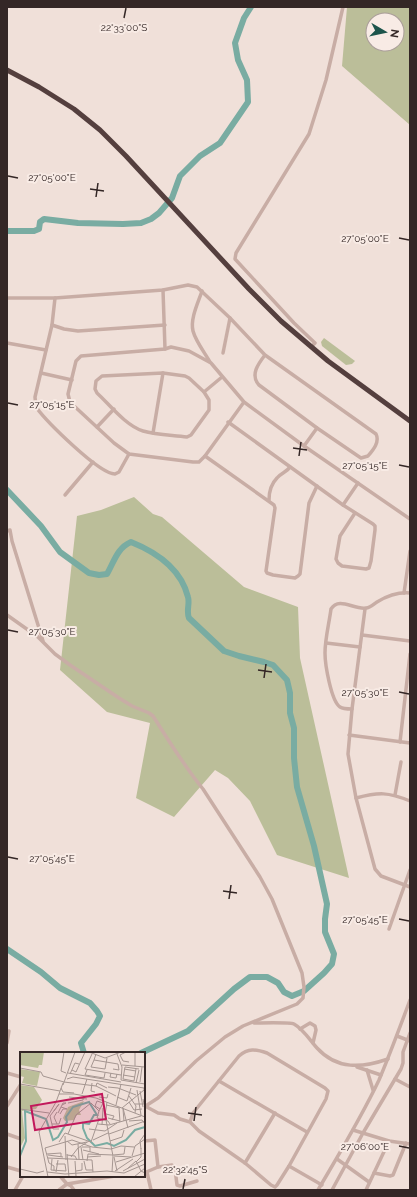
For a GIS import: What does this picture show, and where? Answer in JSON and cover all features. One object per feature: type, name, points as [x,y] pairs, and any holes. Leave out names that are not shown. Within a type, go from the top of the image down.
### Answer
[{"type":"highway","points":[[7,70],[39,87],[84,117],[117,148],[254,294],[311,347],[346,375],[408,419]]},
{"type":"street","points":[[311,347],[315,343],[294,323],[235,259],[236,253],[261,210],[309,134],[326,80],[343,7]]},
{"type":"street","points":[[7,298],[55,298],[164,290],[188,285],[197,287],[230,318],[265,355],[373,431],[378,439],[368,456],[361,458],[317,428],[259,385],[255,381],[255,370],[265,355]]},
{"type":"street","points":[[164,290],[165,349]]},
{"type":"street","points":[[202,291],[193,320],[193,333],[211,363],[244,402],[304,446],[410,519]]},
{"type":"street","points":[[55,298],[52,325],[35,397],[36,407],[57,430],[107,473],[115,474],[119,472],[129,454]]},
{"type":"street","points":[[223,353],[230,318]]},
{"type":"street","points":[[52,325],[64,330],[78,331],[165,325]]},
{"type":"street","points":[[7,343],[46,350]]},
{"type":"street","points":[[211,363],[189,351],[171,347],[165,349],[81,356],[76,361],[68,394],[70,402],[114,443],[129,454],[193,462],[199,462],[205,456],[228,422],[244,402]]},
{"type":"street","points":[[41,373],[72,380]]},
{"type":"street","points":[[153,433],[163,373]]},
{"type":"street","points":[[163,373],[185,376],[189,378],[204,392],[209,400],[208,410],[191,435],[187,436],[153,433],[135,427],[97,392],[95,385],[99,378],[109,375],[163,373]]},
{"type":"street","points":[[204,392],[222,377]]},
{"type":"street","points":[[97,427],[114,409]]},
{"type":"street","points":[[228,422],[343,505],[375,526],[371,564],[369,568],[366,569],[342,566],[336,559],[340,536],[355,513]]},
{"type":"street","points":[[304,446],[317,428]]},
{"type":"street","points":[[205,456],[274,505],[275,508],[266,571],[267,573],[273,575],[295,578],[298,576],[309,503],[317,486]]},
{"type":"street","points":[[65,495],[93,462]]},
{"type":"street","points":[[269,500],[269,493],[277,478],[290,467]]},
{"type":"street","points":[[343,505],[358,483]]},
{"type":"street","points":[[7,531],[10,530],[14,548],[43,642]]},
{"type":"street","points":[[404,593],[410,553]]},
{"type":"street","points":[[352,709],[342,708],[336,704],[332,695],[325,652],[331,609],[338,603],[365,608],[389,596],[410,593]]},
{"type":"street","points":[[365,608],[352,709],[348,754],[356,798],[375,869],[381,876],[410,888]]},
{"type":"street","points":[[7,615],[22,625],[70,665],[132,706],[153,716],[177,756],[192,778],[203,789],[266,887],[302,973],[304,994],[302,1000],[298,1004],[243,1026],[225,1037],[196,1061],[158,1098],[145,1106]]},
{"type":"street","points":[[362,635],[410,641]]},
{"type":"street","points":[[326,643],[360,647]]},
{"type":"street","points":[[400,742],[410,654]]},
{"type":"street","points":[[349,735],[410,744]]},
{"type":"street","points":[[395,795],[401,762]]},
{"type":"street","points":[[356,798],[376,793],[395,795],[410,801]]},
{"type":"street","points":[[390,929],[410,870]]},
{"type":"street","points":[[318,1190],[354,1130],[373,1091],[388,1059],[410,1000]]},
{"type":"street","points":[[251,1023],[292,1023],[331,1059],[380,1075]]},
{"type":"street","points":[[300,1029],[310,1024],[315,1026],[316,1030],[313,1043]]},
{"type":"street","points":[[7,1042],[9,1031]]},
{"type":"street","points":[[332,1190],[402,1066],[403,1052],[410,1033]]},
{"type":"street","points":[[397,1036],[408,1041]]},
{"type":"street","points":[[145,1107],[158,1113],[174,1115],[180,1119],[190,1122],[199,1131],[245,1163],[275,1187],[289,1166],[326,1099],[328,1091],[267,1053],[257,1050],[243,1052],[193,1113],[190,1122]]},
{"type":"street","points":[[354,1066],[377,1063],[388,1059]]},
{"type":"street","points":[[367,1070],[370,1076],[373,1091]]},
{"type":"street","points":[[7,1073],[20,1078]]},
{"type":"street","points":[[395,1079],[410,1087]]},
{"type":"street","points":[[219,1081],[307,1132]]},
{"type":"street","points":[[7,1106],[20,1086]]},
{"type":"street","points":[[245,1163],[275,1113]]},
{"type":"street","points":[[354,1130],[389,1141],[408,1144],[393,1174],[390,1176],[374,1173]]},
{"type":"street","points":[[7,1134],[20,1138]]},
{"type":"street","points":[[145,1141],[155,1140],[158,1167]]},
{"type":"street","points":[[366,1190],[389,1141]]},
{"type":"street","points":[[337,1159],[369,1182]]},
{"type":"street","points":[[150,1190],[145,1172],[158,1167],[172,1165],[175,1169],[177,1185],[180,1186],[197,1181]]},
{"type":"street","points":[[7,1166],[20,1170]]},
{"type":"street","points":[[289,1166],[322,1185]]},
{"type":"street","points":[[15,1190],[22,1177]]},
{"type":"street","points":[[61,1177],[74,1190]]},
{"type":"street","points":[[81,1182],[82,1177]]},
{"type":"street","points":[[59,1190],[67,1184],[109,1177]]},
{"type":"green space","points":[[347,7],[410,7],[410,125],[342,66]]},
{"type":"green space","points":[[324,338],[355,361],[352,364],[346,365],[322,346],[321,342]]},
{"type":"green space","points":[[134,497],[153,514],[162,517],[244,587],[298,607],[300,658],[349,878],[277,855],[250,801],[228,778],[215,770],[174,817],[136,798],[150,723],[107,712],[60,670],[77,516],[101,510]]},
{"type":"waterway","points":[[7,231],[34,231],[39,229],[40,222],[44,219],[78,223],[141,223],[151,219],[159,213],[172,198],[180,176],[200,156],[220,143],[248,102],[247,80],[238,60],[235,43],[244,18],[251,7]]},
{"type":"waterway","points":[[7,490],[41,526],[60,552],[89,573],[99,575],[107,574],[119,552],[131,542],[158,556],[180,578],[185,587],[188,597],[189,618],[224,651],[273,665],[287,680],[290,693],[290,713],[294,728],[294,758],[297,787],[314,846],[327,904],[325,932],[334,954],[332,964],[304,991],[292,996],[284,992],[278,983],[267,977],[250,977],[234,989],[188,1031],[143,1052]]},
{"type":"waterway","points":[[7,949],[41,972],[60,988],[90,1003],[97,1011],[100,1016],[96,1024],[81,1043],[84,1052]]}]
